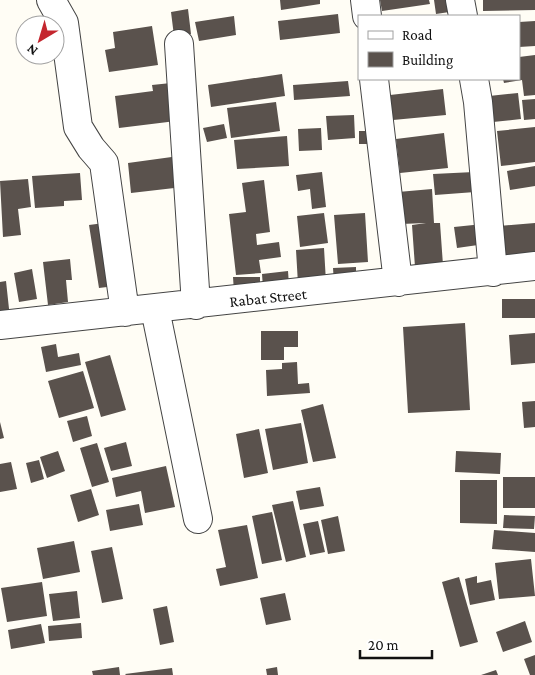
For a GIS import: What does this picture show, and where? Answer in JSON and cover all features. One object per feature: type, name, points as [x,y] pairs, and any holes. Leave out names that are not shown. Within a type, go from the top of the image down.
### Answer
[{"type":"street","points":[[51,0],[64,23],[78,127],[91,148],[104,163],[125,312]]},
{"type":"street","points":[[365,0],[367,15]]},
{"type":"street","points":[[460,0],[462,15]]},
{"type":"street","points":[[179,44],[196,305]]},
{"type":"street","points":[[374,80],[398,282]]},
{"type":"street","points":[[474,80],[478,102],[493,272]]},
{"type":"street","name":"Rabat Street","points":[[0,325],[155,310],[535,266]]},
{"type":"street","points":[[155,310],[198,519]]},
{"type":"building","points":[[280,0],[320,0],[320,4],[281,10]]},
{"type":"building","points":[[380,0],[429,0],[430,4],[382,11]]},
{"type":"building","points":[[434,0],[455,0],[456,11],[436,14]]},
{"type":"building","points":[[483,0],[535,0],[535,10],[483,11]]},
{"type":"building","points":[[188,9],[191,34],[174,36],[171,12]]},
{"type":"building","points":[[338,14],[340,33],[280,40],[278,21]]},
{"type":"building","points":[[234,16],[236,35],[199,41],[195,22]]},
{"type":"building","points":[[535,21],[535,46],[520,47],[520,22]]},
{"type":"building","points":[[152,26],[158,65],[109,72],[105,50],[115,48],[113,32]]},
{"type":"building","points":[[535,55],[535,95],[524,96],[522,80],[504,83],[503,80],[520,80],[520,57]]},
{"type":"building","points":[[282,74],[285,96],[211,107],[208,85]]},
{"type":"building","points":[[348,81],[350,96],[294,100],[293,85]]},
{"type":"building","points":[[171,83],[176,121],[119,128],[115,96],[153,91],[152,85]]},
{"type":"building","points":[[443,89],[446,115],[393,120],[390,95]]},
{"type":"building","points":[[518,93],[521,119],[493,122],[489,96]]},
{"type":"building","points":[[535,99],[535,119],[524,120],[522,100]]},
{"type":"building","points":[[276,102],[280,131],[231,138],[227,108]]},
{"type":"building","points":[[354,115],[355,138],[328,140],[326,116]]},
{"type":"building","points":[[224,124],[227,138],[207,142],[203,128]]},
{"type":"building","points":[[535,127],[535,162],[501,166],[497,131]]},
{"type":"building","points":[[321,128],[322,150],[299,151],[298,129]]},
{"type":"building","points":[[359,131],[376,131],[376,144],[359,144]]},
{"type":"building","points":[[444,133],[448,168],[400,173],[396,139]]},
{"type":"building","points":[[287,136],[289,166],[237,169],[234,140]]},
{"type":"building","points":[[179,156],[183,187],[131,193],[128,163]]},
{"type":"building","points":[[535,166],[535,186],[510,190],[507,171]]},
{"type":"building","points":[[322,172],[326,207],[312,209],[310,189],[298,191],[296,175]]},
{"type":"building","points":[[474,172],[475,192],[435,195],[433,174]]},
{"type":"building","points":[[80,173],[82,200],[64,201],[64,206],[35,208],[32,176]]},
{"type":"building","points":[[28,179],[31,207],[18,209],[21,235],[3,237],[0,181]]},
{"type":"building","points":[[264,180],[270,232],[256,234],[257,245],[279,242],[281,257],[259,260],[261,273],[236,275],[229,214],[246,212],[242,183]]},
{"type":"building","points":[[432,189],[434,223],[440,223],[443,265],[415,267],[412,225],[426,223],[401,224],[398,192]]},
{"type":"building","points":[[324,213],[328,243],[300,247],[297,216]]},
{"type":"building","points":[[365,213],[368,262],[338,264],[334,215]]},
{"type":"building","points":[[104,223],[115,286],[99,288],[89,225]]},
{"type":"building","points":[[535,223],[535,262],[503,265],[499,226]]},
{"type":"building","points":[[483,224],[485,244],[457,248],[454,227]]},
{"type":"building","points":[[324,248],[326,282],[298,284],[296,250]]},
{"type":"building","points":[[70,259],[72,280],[66,280],[68,302],[48,305],[43,262]]},
{"type":"building","points":[[356,267],[356,282],[334,283],[333,268]]},
{"type":"building","points":[[32,269],[37,299],[19,302],[14,273]]},
{"type":"building","points":[[288,271],[289,285],[263,288],[262,274]]},
{"type":"building","points":[[233,277],[260,277],[260,292],[234,292]]},
{"type":"building","points":[[6,281],[10,318],[0,319],[0,282]]},
{"type":"building","points":[[502,299],[535,299],[535,318],[502,318]]},
{"type":"building","points":[[465,323],[470,410],[408,413],[403,327]]},
{"type":"building","points":[[261,331],[298,331],[298,347],[284,347],[284,360],[261,360]]},
{"type":"building","points":[[535,333],[535,363],[511,365],[509,335]]},
{"type":"building","points":[[56,344],[58,357],[79,353],[81,365],[46,372],[41,347]]},
{"type":"building","points":[[110,355],[126,410],[101,417],[85,362]]},
{"type":"building","points":[[297,362],[298,384],[309,383],[310,393],[267,396],[266,370],[282,369],[282,363]]},
{"type":"building","points":[[83,371],[94,408],[59,418],[48,381]]},
{"type":"building","points":[[535,401],[535,427],[524,428],[522,402]]},
{"type":"building","points":[[323,404],[336,458],[313,462],[301,410]]},
{"type":"building","points":[[87,416],[92,436],[73,442],[67,421]]},
{"type":"building","points":[[0,422],[4,438],[0,439]]},
{"type":"building","points":[[301,423],[308,463],[273,470],[265,429]]},
{"type":"building","points":[[259,429],[268,473],[244,478],[236,434]]},
{"type":"building","points":[[126,442],[132,466],[111,471],[104,448]]},
{"type":"building","points":[[97,443],[109,482],[92,487],[80,448]]},
{"type":"building","points":[[58,451],[65,471],[47,478],[40,457]]},
{"type":"building","points":[[456,451],[501,453],[500,474],[455,472]]},
{"type":"building","points":[[39,460],[44,479],[31,483],[26,463]]},
{"type":"building","points":[[11,462],[17,489],[0,492],[0,464]]},
{"type":"building","points":[[166,466],[175,507],[145,513],[141,491],[116,497],[112,478]]},
{"type":"building","points":[[503,477],[535,477],[535,508],[503,508]]},
{"type":"building","points":[[460,480],[497,480],[497,524],[460,523]]},
{"type":"building","points":[[320,487],[324,506],[300,510],[296,491]]},
{"type":"building","points":[[91,489],[99,515],[78,522],[70,495]]},
{"type":"building","points":[[293,501],[306,557],[286,562],[272,505]]},
{"type":"building","points":[[139,504],[143,525],[110,531],[106,510]]},
{"type":"building","points":[[272,512],[282,560],[262,564],[252,516]]},
{"type":"building","points":[[504,515],[535,516],[534,529],[503,528]]},
{"type":"building","points":[[338,516],[345,551],[328,554],[321,520]]},
{"type":"building","points":[[318,521],[325,552],[310,555],[303,524]]},
{"type":"building","points":[[247,525],[258,578],[220,586],[216,569],[226,567],[218,530]]},
{"type":"building","points":[[494,530],[535,533],[535,552],[492,549]]},
{"type":"building","points":[[74,541],[80,572],[43,579],[37,548]]},
{"type":"building","points":[[112,547],[123,599],[102,603],[91,551]]},
{"type":"building","points":[[531,559],[535,596],[499,599],[495,563]]},
{"type":"building","points":[[477,576],[477,583],[491,580],[495,600],[470,605],[465,579]]},
{"type":"building","points":[[459,577],[478,642],[460,647],[442,582]]},
{"type":"building","points":[[42,582],[47,616],[7,622],[1,588]]},
{"type":"building","points":[[77,591],[80,618],[53,621],[49,594]]},
{"type":"building","points":[[285,593],[291,620],[266,625],[260,598]]},
{"type":"building","points":[[167,606],[174,642],[160,645],[153,609]]},
{"type":"building","points":[[525,621],[532,642],[503,652],[496,632]]},
{"type":"building","points":[[81,623],[82,638],[49,641],[48,626]]},
{"type":"building","points":[[41,624],[45,643],[11,649],[8,630]]},
{"type":"building","points":[[535,655],[535,675],[530,675],[524,659]]},
{"type":"building","points":[[119,667],[120,675],[93,675],[92,671]]},
{"type":"building","points":[[277,667],[278,675],[267,675],[266,669]]},
{"type":"building","points":[[172,668],[173,675],[125,674]]},
{"type":"building","points":[[496,670],[498,675],[481,675]]}]
